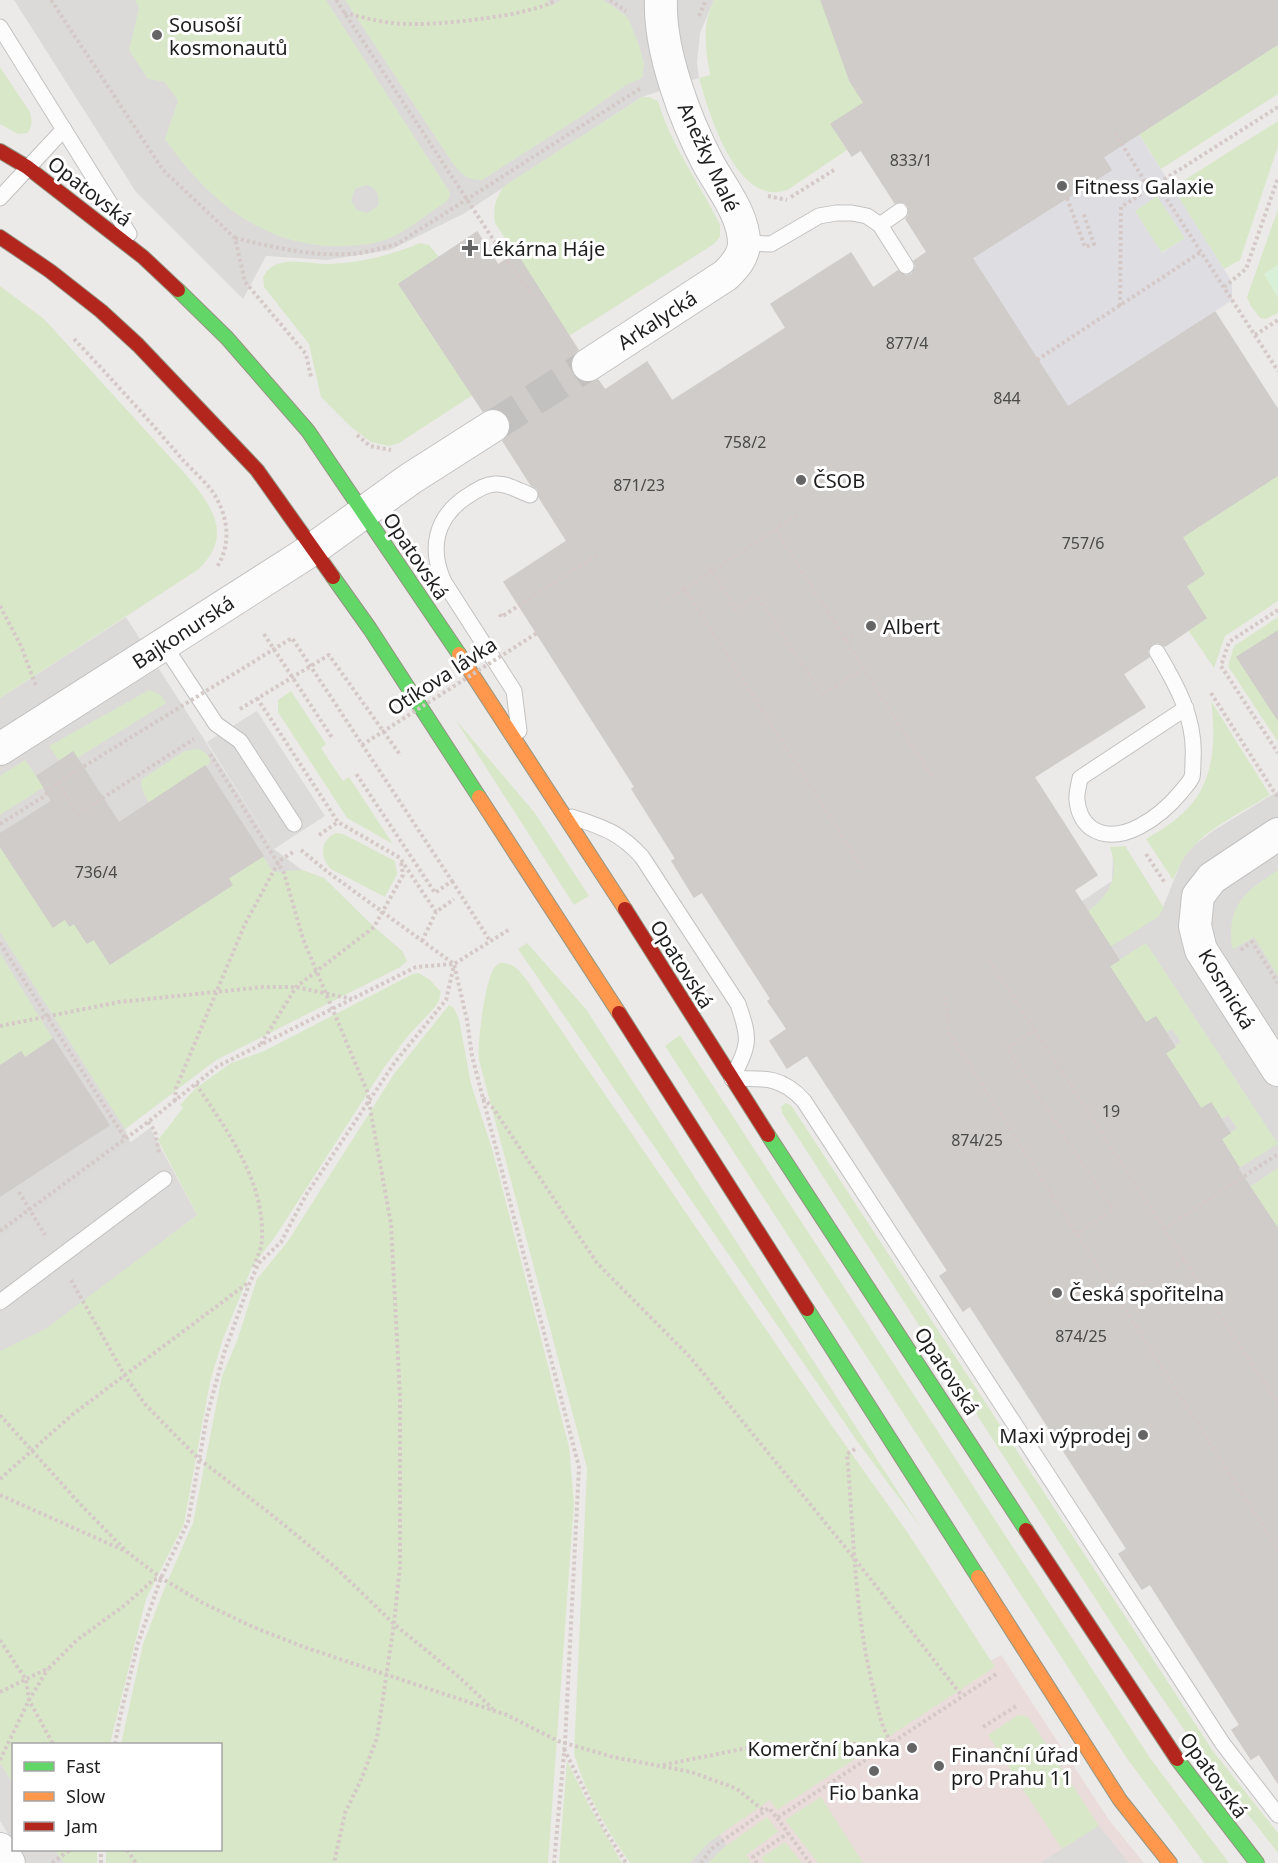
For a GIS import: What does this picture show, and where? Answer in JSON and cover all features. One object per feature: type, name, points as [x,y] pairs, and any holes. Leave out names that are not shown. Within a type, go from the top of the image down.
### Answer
[{"type":"main road","name":"Opatovská","points":[[0,151],[27,167],[143,257],[227,338],[301,422],[565,815],[732,1078],[1164,1740],[1257,1863]]},
{"type":"main road","points":[[0,237],[50,271],[101,311],[138,345],[245,454],[314,549],[370,629],[549,904],[1120,1800],[1170,1863]]},
{"type":"street","name":"Anežky Malé","points":[[661,0],[663,31],[673,72],[697,140],[733,208],[742,229],[744,243]]},
{"type":"street","name":"Arkalycká","points":[[588,365],[726,275],[738,261],[744,243]]},
{"type":"street","points":[[364,514],[411,479],[493,426]]},
{"type":"street","name":"Bajkonurská","points":[[0,749],[314,549],[364,514]]},
{"type":"street","name":"Kosmická","points":[[1278,834],[1212,878],[1198,896],[1196,926],[1201,950],[1278,1070]]},
{"type":"street","points":[[0,1849],[9,1863]]},
{"type":"lane","points":[[0,27],[143,257]]},
{"type":"lane","points":[[0,198],[64,129]]},
{"type":"lane","points":[[880,225],[900,211]]},
{"type":"lane","points":[[744,243],[771,244],[819,216],[836,213],[867,216],[880,225],[906,266]]},
{"type":"lane","points":[[521,749],[514,691],[444,582],[438,566],[437,546],[441,524],[446,514],[454,505],[483,486],[498,484],[510,486],[530,495]]},
{"type":"lane","points":[[164,645],[216,724],[240,741],[294,824]]},
{"type":"lane","points":[[1156,652],[1173,679],[1186,708],[1194,744],[1192,778],[1169,806],[1131,831],[1123,834],[1103,834],[1083,820],[1077,802],[1080,778],[1186,708]]},
{"type":"lane","points":[[565,815],[607,829],[629,842],[642,857],[738,1004],[747,1030],[747,1048],[732,1078],[766,1078],[782,1083],[795,1090],[804,1101],[1223,1744],[1278,1815]]},
{"type":"lane","points":[[0,1302],[164,1179]]},
{"type":"path","points":[[51,0],[163,170],[235,238],[273,248],[330,255],[362,253],[397,244],[644,86],[651,78],[673,72]]},
{"type":"path","points":[[336,0],[533,296]]},
{"type":"path","points":[[344,12],[381,22],[454,22],[523,11],[556,0]]},
{"type":"path","points":[[1120,306],[1122,207],[1278,107]]},
{"type":"path","points":[[1115,133],[1149,188]]},
{"type":"path","points":[[1224,287],[1246,269],[1278,178]]},
{"type":"path","points":[[1157,184],[1278,371]]},
{"type":"path","points":[[1067,198],[1085,247],[1094,244],[1083,212]]},
{"type":"path","points":[[235,238],[245,282],[306,354],[314,386]]},
{"type":"path","points":[[1037,360],[1202,252]]},
{"type":"path","points":[[1255,335],[1278,320]]},
{"type":"path","points":[[1272,324],[1278,327]]},
{"type":"path","points":[[68,333],[218,499],[227,541],[218,566]]},
{"type":"path","points":[[355,434],[370,446],[391,450]]},
{"type":"path","points":[[662,604],[797,515]]},
{"type":"path","points":[[776,530],[932,777]]},
{"type":"path","points":[[501,617],[597,555]]},
{"type":"path","points":[[709,567],[736,609],[758,595],[822,695],[863,668]]},
{"type":"path","points":[[685,589],[863,869]]},
{"type":"path","points":[[0,606],[21,646],[35,685],[54,715]]},
{"type":"path","points":[[1278,610],[1229,642],[1221,666],[1278,753]]},
{"type":"path","name":"Otíkova lávka","points":[[362,745],[537,633]]},
{"type":"path","points":[[264,634],[333,739]]},
{"type":"path","points":[[845,640],[855,634]]},
{"type":"path","points":[[0,824],[43,797],[57,783],[292,638],[490,941]]},
{"type":"path","points":[[292,677],[329,655],[401,756]]},
{"type":"path","points":[[1205,683],[1278,799]]},
{"type":"path","points":[[257,698],[338,822],[400,858],[435,912]]},
{"type":"path","points":[[204,745],[279,861],[293,899],[303,939],[362,1076],[369,1101],[391,1224],[400,1396],[400,1566],[388,1674],[377,1738],[362,1780],[345,1813],[334,1863]]},
{"type":"path","points":[[356,772],[435,893],[452,882]]},
{"type":"path","points":[[57,783],[78,814],[111,792]]},
{"type":"path","points":[[319,835],[338,822]]},
{"type":"path","points":[[1131,831],[1196,926]]},
{"type":"path","points":[[176,1101],[176,1088],[245,924],[279,861],[299,848],[381,912],[454,964],[467,1020],[472,1056],[579,1467],[564,1746],[554,1863]]},
{"type":"path","points":[[261,1045],[296,987],[374,927],[403,875],[400,858]]},
{"type":"path","points":[[422,942],[435,912],[454,899]]},
{"type":"path","points":[[0,1231],[176,1101],[218,1066],[416,967],[454,964],[510,928]]},
{"type":"path","points":[[1238,952],[1252,942],[1278,982]]},
{"type":"path","points":[[0,943],[125,1138]]},
{"type":"path","points":[[989,960],[1278,1404]]},
{"type":"path","points":[[0,1479],[73,1414],[250,1282],[259,1263],[281,1242],[306,1195],[395,1062],[446,1000],[454,964]]},
{"type":"path","points":[[0,1026],[127,1001],[263,987],[296,987],[353,999]]},
{"type":"path","points":[[946,996],[949,1034],[1278,1550]]},
{"type":"path","points":[[1035,1030],[1007,1048],[1113,1210],[1076,1234]]},
{"type":"path","points":[[115,1743],[138,1643],[161,1578],[188,1522],[207,1416],[224,1353],[250,1282],[262,1241],[260,1208],[254,1183],[244,1161],[196,1084]]},
{"type":"path","points":[[483,1098],[493,1108],[597,1263],[690,1357],[854,1558],[962,1696]]},
{"type":"path","points":[[148,1122],[155,1131],[164,1179]]},
{"type":"path","points":[[1164,1229],[1278,1154]]},
{"type":"path","points":[[19,1192],[60,1258],[125,1376],[145,1404],[199,1459],[335,1567],[394,1624],[459,1677],[496,1711]]},
{"type":"path","points":[[1176,1265],[1184,1260]]},
{"type":"path","points":[[1117,1300],[1149,1281]]},
{"type":"path","points":[[0,1415],[80,1504],[127,1552],[161,1578],[203,1603],[253,1627],[304,1647],[496,1711],[564,1746],[691,1772],[727,1785],[764,1811]]},
{"type":"path","points":[[855,1449],[847,1454],[854,1558],[867,1663],[884,1732],[891,1742]]},
{"type":"path","points":[[0,1495],[127,1552]]},
{"type":"path","points":[[0,1760],[29,1700],[49,1668],[77,1640],[125,1605],[153,1580],[161,1578]]},
{"type":"path","points":[[0,1640],[26,1680],[29,1700],[52,1743]]},
{"type":"path","points":[[0,1692],[49,1668]]},
{"type":"path","points":[[777,1818],[1003,1669]]},
{"type":"path","points":[[983,1727],[1024,1701]]},
{"type":"path","points":[[659,1766],[767,1744],[858,1743],[876,1744],[880,1750]]},
{"type":"path","points":[[564,1746],[603,1827],[626,1863]]},
{"type":"path","points":[[701,1863],[711,1849],[769,1808],[810,1863]]},
{"type":"path","points":[[757,1863],[753,1857],[788,1833]]},
{"type":"path","points":[[52,1863],[69,1851]]},
{"type":"shaded area","points":[[14,0],[714,0],[700,33],[697,62],[699,78],[642,97],[463,214],[390,250],[327,260],[266,256],[243,299],[136,192]]},
{"type":"shaded area","points":[[1131,122],[1232,282],[1232,300],[1068,407],[972,258],[1111,170],[1095,146]],"holes":[[[1157,196],[1185,238],[1162,253],[1135,211]]]},
{"type":"shaded area","points":[[126,617],[274,849],[302,870],[324,878],[402,951],[407,961],[400,967],[216,1060],[125,1129],[174,1250],[0,1360],[0,698]]},
{"type":"shaded area","points":[[257,711],[325,816],[274,849],[207,742]]},
{"type":"shaded area","points":[[1278,791],[1278,1394],[1001,955],[1112,881],[1113,853],[1125,846],[1163,907],[1182,860],[1193,846]]},
{"type":"shaded area","points":[[1278,1013],[1278,1040],[1266,1021]]},
{"type":"shaded area","points":[[150,1128],[197,1215],[45,1329],[0,1351],[0,1238]]},
{"type":"shaded area","points":[[1001,1655],[1109,1820],[1144,1863],[737,1863],[716,1827],[946,1685]]},
{"type":"shaded area","points":[[0,1763],[12,1782],[12,1840],[0,1821]]},
{"type":"shaded area","points":[[1099,1826],[1129,1863],[1040,1863],[1062,1849]]},
{"type":"shaded area","points":[[716,1827],[737,1863],[666,1863]]},
{"type":"shaded area","points":[[19,1851],[56,1851],[64,1863],[27,1863]]},
{"type":"green space","points":[[135,0],[326,0],[449,191],[447,201],[412,226],[390,238],[350,246],[316,245],[290,239],[265,230],[242,217],[200,182],[165,139],[178,101],[165,82],[148,79],[129,50],[139,8]],"holes":[[[366,185],[377,192],[378,198],[378,206],[367,213],[357,210],[351,201],[355,189]]]},
{"type":"green space","points":[[345,0],[547,0],[551,6],[561,0],[603,0],[629,20],[644,64],[642,78],[626,85],[482,180],[469,178],[454,165]]},
{"type":"green space","points":[[714,0],[821,0],[850,81],[864,103],[831,124],[847,150],[789,189],[771,192],[755,186],[741,173],[718,135],[699,78],[710,75],[706,28]]},
{"type":"green space","points":[[1278,28],[1278,94],[1161,169],[1131,122]]},
{"type":"green space","points":[[0,67],[30,112],[32,123],[27,133],[18,134],[0,124]]},
{"type":"green space","points":[[642,97],[658,101],[678,149],[720,225],[720,237],[714,244],[569,336],[495,223],[497,199],[504,186]]},
{"type":"green space","points":[[1278,121],[1278,146],[1240,260],[1224,269],[1180,201],[1179,189],[1186,179]]},
{"type":"green space","points":[[1158,195],[1185,238],[1161,253],[1135,211]]},
{"type":"green space","points":[[1278,209],[1278,265],[1265,274],[1278,298],[1278,313],[1266,319],[1260,318],[1247,297]]},
{"type":"green space","points":[[420,243],[429,245],[440,258],[399,284],[473,395],[399,443],[389,446],[371,442],[351,427],[321,397],[309,344],[264,287],[263,277],[270,268],[281,263],[352,262],[387,255]]},
{"type":"green space","points":[[1278,265],[1278,298],[1264,274]]},
{"type":"green space","points":[[0,286],[44,319],[188,477],[211,511],[216,522],[217,533],[215,545],[209,557],[199,569],[0,698]]},
{"type":"green space","points":[[1278,475],[1278,601],[1225,636],[1214,668],[1188,630],[1206,618],[1186,586],[1204,574],[1192,554],[1162,550]]},
{"type":"green space","points":[[1278,617],[1278,631],[1237,657],[1278,720],[1278,742],[1228,666],[1234,646]]},
{"type":"green space","points":[[149,690],[161,695],[166,703],[77,758],[73,752],[59,761],[49,746]]},
{"type":"green space","points":[[291,691],[326,744],[321,748],[343,781],[349,777],[393,844],[347,818],[278,712],[278,700]]},
{"type":"green space","points":[[1211,701],[1270,795],[1218,826],[1200,840],[1186,855],[1173,880],[1146,839],[1183,813],[1204,785],[1212,758]]},
{"type":"green space","points":[[455,719],[535,813],[589,896],[574,905]]},
{"type":"green space","points":[[198,749],[208,756],[209,764],[149,803],[142,788],[142,779],[185,751]]},
{"type":"green space","points":[[25,760],[44,787],[0,815],[0,776]]},
{"type":"green space","points":[[336,833],[343,834],[395,861],[397,874],[385,897],[331,869],[327,864],[323,854],[324,844]]},
{"type":"green space","points":[[0,846],[53,927],[65,919],[70,926],[74,923],[87,943],[94,939],[110,964],[232,885],[228,878],[263,856],[273,872],[302,870],[324,878],[402,951],[407,961],[400,967],[216,1060],[125,1129],[0,932]]},
{"type":"green space","points":[[1125,846],[1164,908],[1158,917],[1110,947],[1079,919],[1109,889],[1114,871],[1110,847]]},
{"type":"green space","points":[[1278,870],[1278,976],[1254,937],[1234,949],[1231,933],[1232,920],[1240,901],[1256,885]]},
{"type":"green space","points":[[527,943],[586,1009],[922,1529],[857,1441],[518,949]]},
{"type":"green space","points":[[1146,943],[1278,1144],[1239,1168],[1221,1139],[1237,1128],[1228,1115],[1221,1119],[1211,1103],[1201,1109],[1165,1053],[1181,1042],[1172,1029],[1166,1033],[1156,1017],[1146,1023],[1109,966]]},
{"type":"green space","points":[[0,953],[53,1039],[25,1058],[21,1052],[0,1066]]},
{"type":"green space","points":[[500,963],[512,965],[526,979],[832,1426],[908,1533],[995,1667],[777,1810],[770,1800],[709,1842],[690,1863],[630,1863],[598,1811],[584,1783],[574,1754],[587,1468],[479,1060],[480,1028],[487,988],[493,970]]},
{"type":"green space","points":[[419,973],[430,980],[441,992],[439,1001],[407,1037],[383,1069],[275,1237],[252,1267],[223,1339],[210,1382],[184,1524],[146,1599],[110,1743],[12,1743],[12,1782],[0,1763],[0,1351],[45,1329],[197,1215],[158,1140],[183,1108],[180,1105],[196,1088],[231,1063],[264,1051],[413,974]]},
{"type":"green space","points":[[449,1005],[454,1008],[459,1019],[471,1084],[493,1152],[569,1447],[574,1503],[548,1863],[106,1863],[106,1851],[222,1851],[222,1743],[121,1743],[143,1644],[193,1523],[222,1376],[237,1341],[257,1279],[288,1241],[394,1074]]},
{"type":"green space","points":[[680,1035],[1150,1758],[1229,1863],[1204,1863],[1126,1757],[665,1046]]},
{"type":"green space","points":[[785,1103],[791,1105],[1213,1751],[1278,1833],[1278,1853],[1200,1753],[1117,1632],[782,1113],[781,1107]]},
{"type":"green space","points":[[1278,1168],[1278,1229],[1180,1233]]},
{"type":"green space","points":[[1018,1715],[1029,1718],[1099,1826],[1062,1849],[988,1735]]},
{"type":"green space","points":[[567,1761],[590,1807],[622,1863],[559,1863]]},
{"type":"green space","points":[[821,1797],[863,1863],[818,1863],[785,1820]]},
{"type":"green space","points":[[767,1817],[778,1832],[746,1855],[751,1863],[708,1863],[723,1848]]},
{"type":"green space","points":[[785,1842],[802,1863],[765,1863],[761,1858]]},
{"type":"green space","points":[[56,1851],[97,1851],[97,1863],[64,1863]]},
{"type":"building","points":[[821,0],[1278,0],[1278,44],[1103,157],[1111,170],[972,258],[1068,407],[1215,312],[1278,410],[1278,475],[1182,537],[1204,574],[1186,586],[1206,618],[1165,646],[1158,642],[1152,644],[1147,651],[1149,657],[1123,674],[1145,707],[1034,777],[1097,875],[1074,890],[1119,960],[1109,966],[1146,1023],[1156,1017],[1175,1047],[1165,1053],[1201,1109],[1211,1103],[1230,1133],[1221,1139],[1278,1229],[1278,1783],[1259,1754],[1251,1759],[1232,1730],[1240,1725],[1150,1584],[1142,1589],[1119,1554],[1127,1549],[970,1306],[963,1311],[940,1276],[948,1271],[807,1055],[787,1068],[770,1041],[787,1029],[768,1001],[771,999],[702,892],[694,897],[672,861],[676,859],[632,789],[635,787],[504,582],[567,541],[539,497],[538,489],[531,485],[503,441],[509,434],[511,425],[508,417],[501,410],[492,408],[483,411],[399,284],[477,232],[498,265],[516,253],[578,350],[572,356],[570,365],[579,381],[588,383],[598,380],[605,390],[647,362],[672,401],[786,328],[771,304],[851,253],[873,288],[898,271],[906,276],[912,274],[916,266],[914,261],[927,252],[906,219],[909,215],[908,206],[904,202],[895,203],[861,150],[852,156],[831,124],[864,103],[850,81]]},
{"type":"building","points":[[1278,631],[1278,720],[1237,657]]},
{"type":"building","points":[[73,752],[119,823],[205,766],[263,856],[228,878],[232,885],[110,964],[94,939],[87,943],[74,923],[70,926],[65,919],[53,927],[0,846],[0,834],[52,801],[37,776]]},
{"type":"building","points":[[53,1039],[109,1125],[0,1196],[0,1066],[21,1052],[25,1058]]},
{"type":"tunnel","points":[[493,426],[588,365]]},
{"type":"traffic: fast","points":[[178,290],[227,338],[308,431],[459,654]]},
{"type":"traffic: fast","points":[[333,577],[370,629],[479,797]]},
{"type":"traffic: fast","points":[[768,1135],[1026,1530]]},
{"type":"traffic: fast","points":[[807,1309],[978,1577]]},
{"type":"traffic: fast","points":[[1177,1759],[1257,1863]]},
{"type":"traffic: slow","points":[[459,654],[625,909]]},
{"type":"traffic: slow","points":[[479,797],[619,1013]]},
{"type":"traffic: slow","points":[[978,1577],[1120,1800],[1170,1863]]},
{"type":"traffic: jam","points":[[0,151],[27,167],[143,257],[178,290]]},
{"type":"traffic: jam","points":[[0,237],[50,271],[101,311],[138,345],[257,470],[333,577]]},
{"type":"traffic: jam","points":[[625,909],[768,1135]]},
{"type":"traffic: jam","points":[[619,1013],[807,1309]]},
{"type":"traffic: jam","points":[[1026,1530],[1177,1759]]},
{"type":"place","name":"Sousoší kosmonautů","points":[[157,35]]},
{"type":"place","name":"Fitness Galaxie","points":[[1062,186]]},
{"type":"place","name":"Lékárna Háje","points":[[470,248]]},
{"type":"place","name":"ČSOB","points":[[801,480]]},
{"type":"place","name":"Albert","points":[[871,626]]},
{"type":"place","name":"Česká spořitelna","points":[[1057,1293]]},
{"type":"place","name":"Maxi výprodej","points":[[1143,1435]]},
{"type":"place","name":"Komerční banka","points":[[912,1748]]},
{"type":"place","name":"Finanční úřad pro Prahu 11","points":[[939,1766]]},
{"type":"place","name":"Fio banka","points":[[874,1771]]}]
